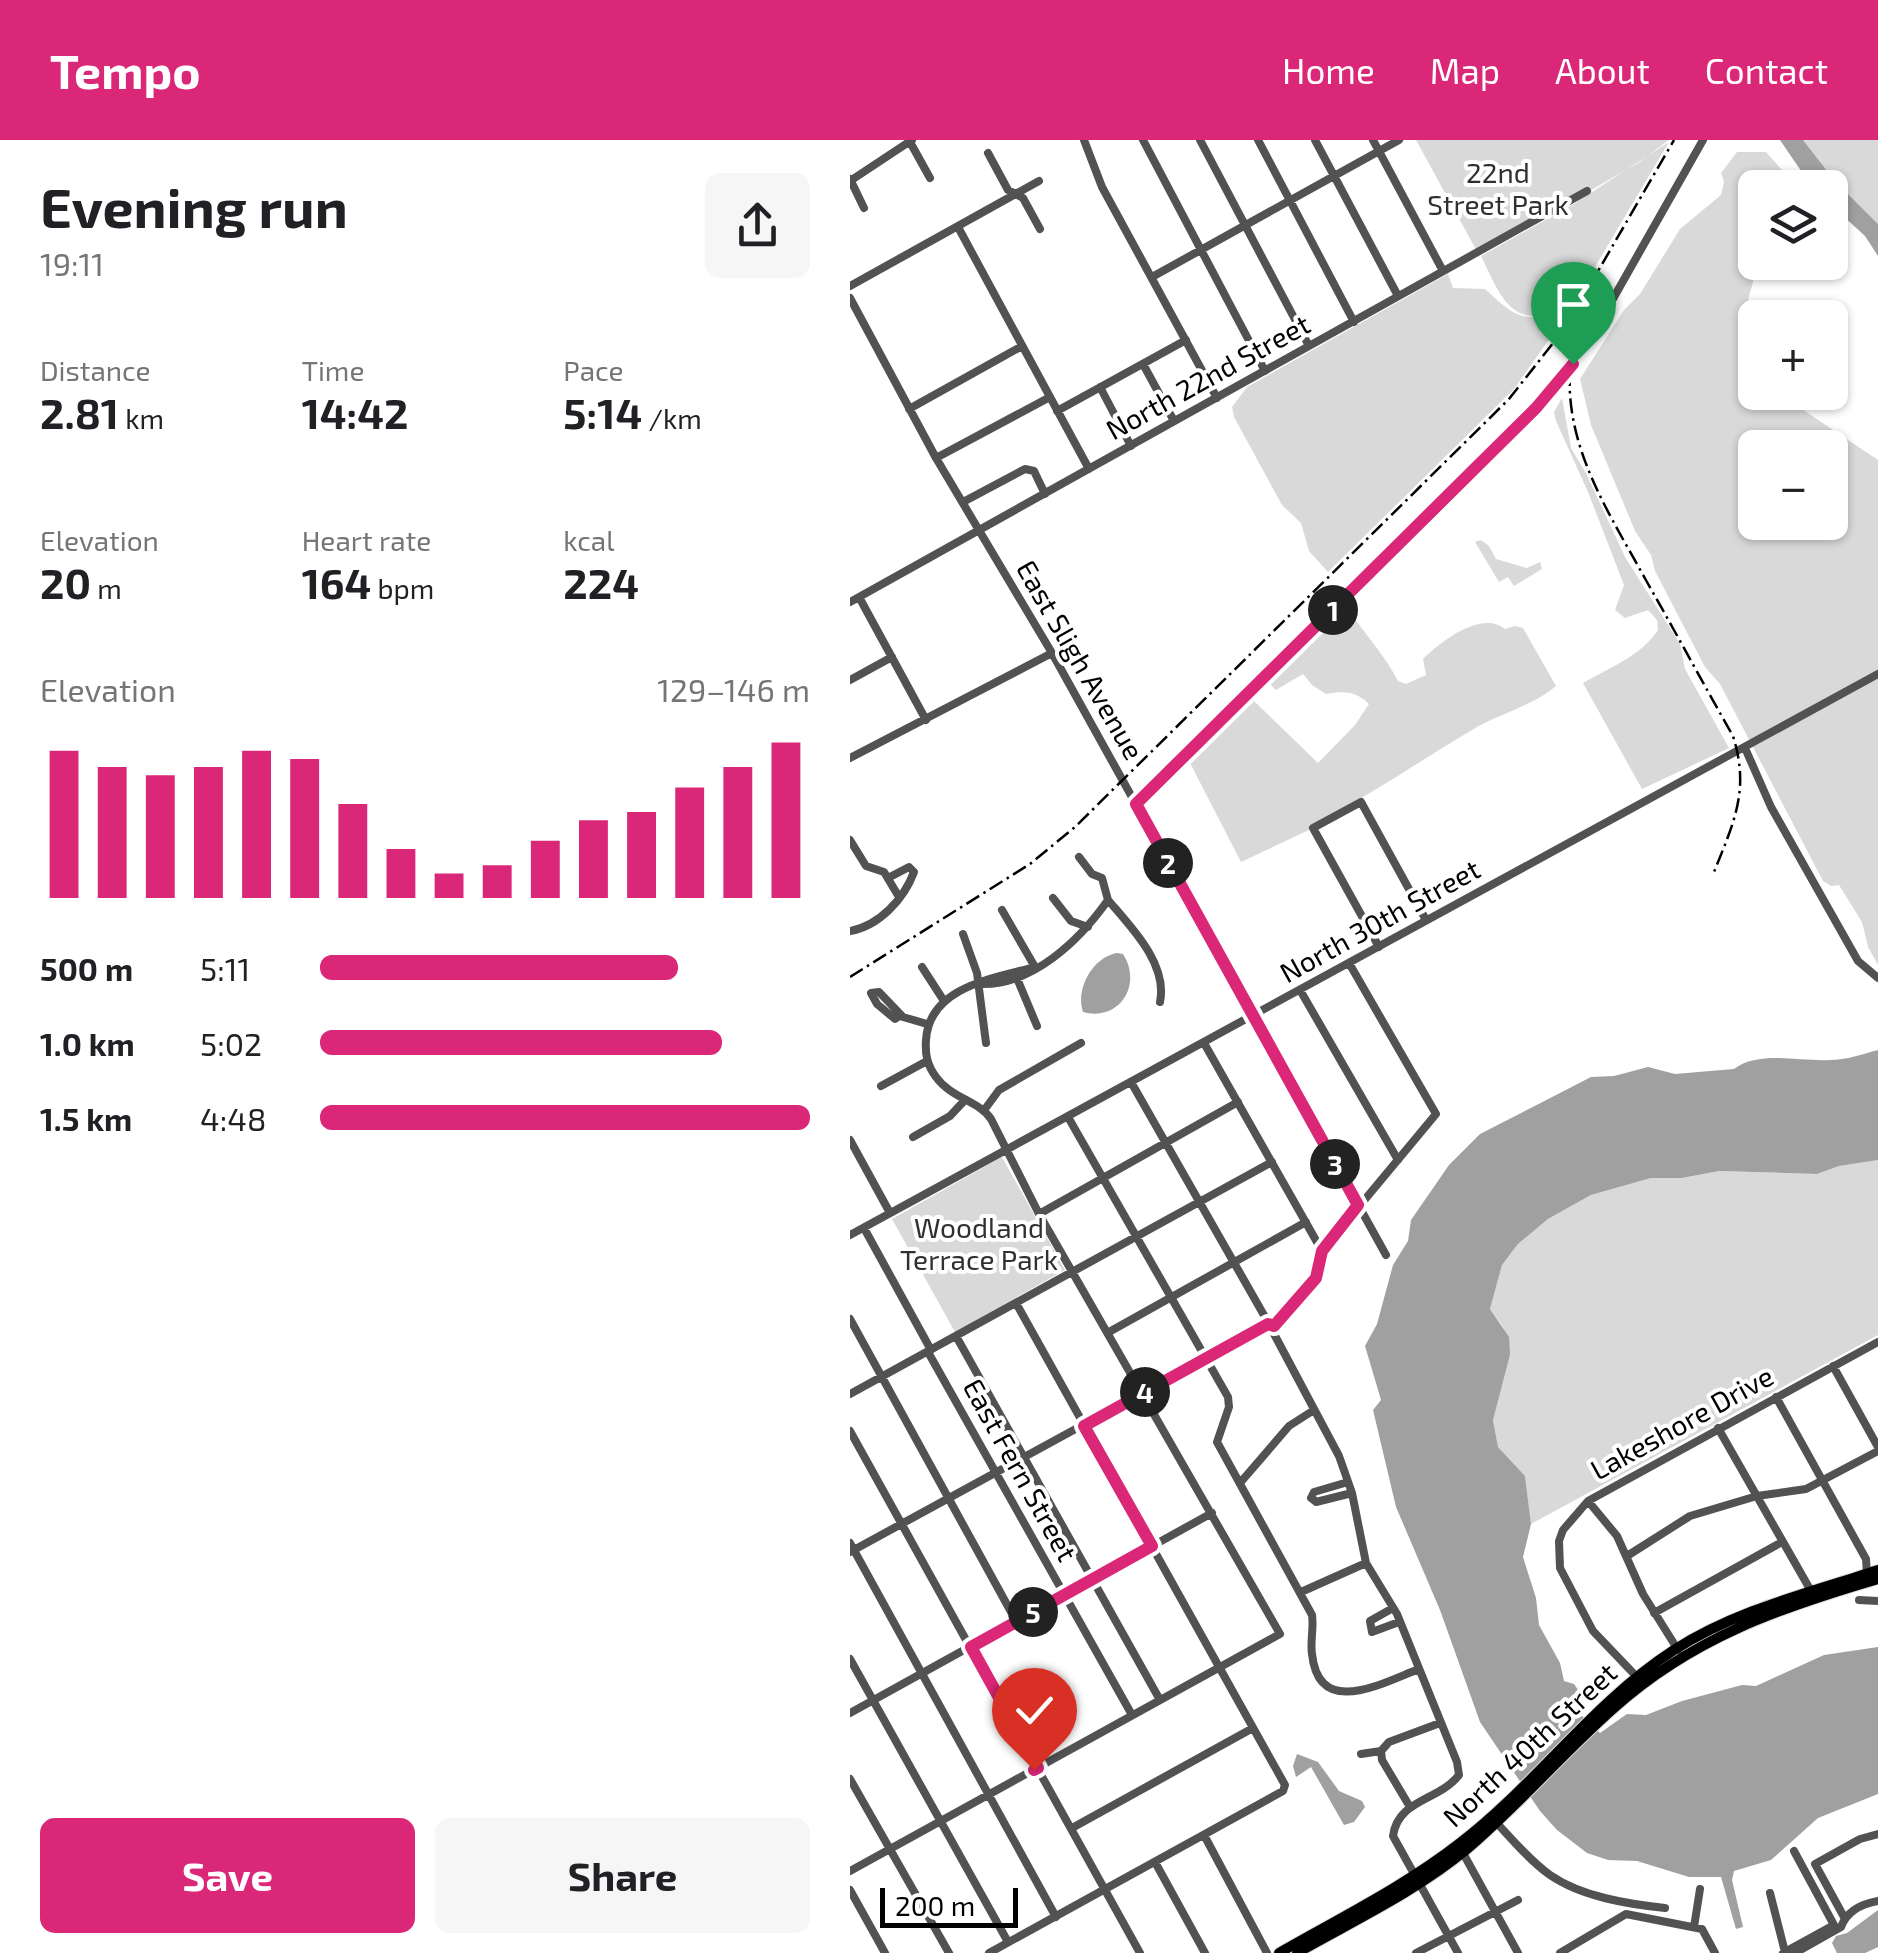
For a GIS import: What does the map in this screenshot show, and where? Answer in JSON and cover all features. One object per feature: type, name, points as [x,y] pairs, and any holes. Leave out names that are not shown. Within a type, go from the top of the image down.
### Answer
[{"type":"main road","name":"North 40th Street","points":[[1592,1722],[1679,1652],[1860,1584],[1874,1575]]},
{"type":"main road","name":"North 40th Street","points":[[1279,1953],[1463,1853],[1636,1676],[1740,1616],[1811,1590],[1874,1575]]},
{"type":"main road","name":"North 40th Street","points":[[1299,1952],[1417,1879],[1494,1820]]},
{"type":"street","points":[[1084,140],[1102,187],[1217,398]]},
{"type":"street","points":[[1143,140],[1265,371]]},
{"type":"street","points":[[1200,140],[1310,346]]},
{"type":"street","points":[[1258,140],[1354,322]]},
{"type":"street","points":[[1315,140],[1398,296]]},
{"type":"street","points":[[1373,140],[1443,272]]},
{"type":"street","points":[[1152,276],[1399,140]]},
{"type":"street","points":[[1136,804],[1441,504],[1556,385],[1597,327],[1704,140]]},
{"type":"street","points":[[864,208],[850,180],[911,141],[930,178]]},
{"type":"street","points":[[988,153],[1008,190],[1023,198],[1040,228]]},
{"type":"street","points":[[850,286],[1039,181]]},
{"type":"street","name":"North 22nd Street","points":[[854,600],[1587,191]]},
{"type":"street","points":[[958,228],[1089,469]]},
{"type":"street","name":"East Sligh Avenue","points":[[850,298],[936,458],[1052,652],[1386,1256]]},
{"type":"street","points":[[1057,410],[1186,340]]},
{"type":"street","points":[[910,408],[1022,346]]},
{"type":"street","points":[[1143,364],[1174,421]]},
{"type":"street","points":[[1100,387],[1131,446]]},
{"type":"street","points":[[936,458],[1050,397]]},
{"type":"street","points":[[963,502],[1025,469],[1034,471],[1045,494]]},
{"type":"street","points":[[854,600],[892,657],[926,720]]},
{"type":"street","points":[[850,758],[1052,652]]},
{"type":"street","points":[[850,680],[892,657]]},
{"type":"street","name":"North 30th Street","points":[[850,1235],[1878,674]]},
{"type":"street","points":[[1745,748],[1771,807],[1858,961],[1878,978]]},
{"type":"street","points":[[1128,790],[1139,792],[1156,786]]},
{"type":"street","points":[[1379,946],[1312,828],[1361,802],[1426,920]]},
{"type":"street","points":[[850,840],[866,866],[884,872],[899,897]]},
{"type":"street","points":[[1079,857],[1092,874],[1102,878],[1108,900],[1142,939],[1163,988],[1160,1002]]},
{"type":"street","points":[[850,931],[871,926],[899,897],[914,871],[909,866],[888,878]]},
{"type":"street","points":[[1053,898],[1070,922],[1088,927]]},
{"type":"street","points":[[850,1871],[1280,1634],[1039,1214],[985,1109],[964,1101],[936,1077],[927,1061],[927,1024],[944,1001],[978,984],[1016,976],[1059,953],[1088,927],[1108,900]]},
{"type":"street","points":[[1002,910],[1035,967]]},
{"type":"street","points":[[962,934],[978,984],[986,1043]]},
{"type":"street","points":[[1056,1916],[851,1548],[902,1525],[1271,1325],[1316,1278],[1322,1251],[1436,1114],[1350,963]]},
{"type":"street","points":[[922,967],[944,1001]]},
{"type":"street","points":[[1016,976],[1038,1026]]},
{"type":"street","points":[[1300,990],[1398,1160]]},
{"type":"street","points":[[879,992],[901,1015],[927,1024]]},
{"type":"street","points":[[985,1109],[999,1090],[1081,1043]]},
{"type":"street","points":[[1204,1043],[1322,1251]]},
{"type":"street","points":[[881,1086],[927,1061]]},
{"type":"street","points":[[1131,1082],[1271,1325],[1339,1456],[1352,1492],[1366,1563],[1393,1608],[1440,1723],[1459,1775],[1453,1783],[1399,1816],[1394,1836],[1458,1953]]},
{"type":"street","points":[[914,1137],[950,1116],[964,1101]]},
{"type":"street","points":[[1039,1214],[1238,1102]]},
{"type":"street","points":[[1068,1117],[1228,1397],[1229,1407],[1217,1442],[1312,1615],[1311,1650],[1317,1676],[1325,1686],[1340,1692],[1357,1692],[1419,1669]]},
{"type":"street","points":[[850,1140],[890,1213]]},
{"type":"street","points":[[850,1394],[1272,1162]]},
{"type":"street","points":[[1109,1332],[1306,1222]]},
{"type":"street","name":"East Fern Street","points":[[864,1228],[1132,1715]]},
{"type":"street","points":[[988,1953],[1285,1788],[1016,1303]]},
{"type":"street","points":[[850,1319],[1016,1621]]},
{"type":"street","points":[[956,1336],[1160,1700]]},
{"type":"street","name":"Lakeshore Drive","points":[[1636,1676],[1593,1631],[1560,1568],[1562,1530],[1588,1501],[1878,1342]]},
{"type":"street","points":[[1627,1556],[1690,1516],[1757,1496],[1806,1489],[1878,1449],[1833,1366]]},
{"type":"street","points":[[1776,1397],[1874,1575]]},
{"type":"street","points":[[1240,1483],[1290,1426],[1314,1410]]},
{"type":"street","points":[[1718,1428],[1811,1590]]},
{"type":"street","points":[[850,1431],[1140,1953]]},
{"type":"street","points":[[1348,1482],[1314,1492],[1311,1498],[1316,1502],[1352,1492]]},
{"type":"street","points":[[1588,1501],[1605,1518],[1654,1614],[1679,1652]]},
{"type":"street","points":[[850,1712],[1212,1513]]},
{"type":"street","points":[[1654,1614],[1782,1542]]},
{"type":"street","points":[[1866,1559],[1878,1552]]},
{"type":"street","points":[[1301,1592],[1366,1563]]},
{"type":"street","points":[[1860,1600],[1878,1601]]},
{"type":"street","points":[[1393,1608],[1370,1621],[1369,1626],[1372,1632],[1399,1622]]},
{"type":"street","points":[[850,1659],[1008,1942]]},
{"type":"street","points":[[1361,1754],[1380,1752],[1389,1742],[1440,1723]]},
{"type":"street","points":[[1072,1828],[1253,1728]]},
{"type":"street","points":[[1380,1752],[1410,1806]]},
{"type":"street","points":[[850,1779],[949,1953]]},
{"type":"street","points":[[1494,1820],[1552,1876],[1597,1894],[1665,1908]]},
{"type":"street","points":[[1844,1917],[1815,1864],[1860,1839],[1878,1834]]},
{"type":"street","points":[[1204,1835],[1268,1953]]},
{"type":"street","points":[[1770,1893],[1784,1952],[1834,1925],[1794,1851]]},
{"type":"street","points":[[1463,1853],[1518,1952]]},
{"type":"street","points":[[1155,1862],[1205,1953]]},
{"type":"street","points":[[1694,1927],[1700,1888]]},
{"type":"street","points":[[850,1890],[885,1953]]},
{"type":"street","points":[[1416,1953],[1518,1900]]},
{"type":"street","points":[[1795,1953],[1841,1928],[1844,1917],[1864,1903],[1878,1901]]},
{"type":"street","points":[[1567,1951],[1626,1914],[1702,1929],[1715,1953]]},
{"type":"green space","name":"22nd Street Park","points":[[1416,140],[1669,140],[1638,163],[1479,255]]},
{"type":"green space","points":[[1803,140],[1878,140],[1878,224],[1848,194],[1848,170],[1826,170]]},
{"type":"green space","points":[[1669,142],[1553,338],[1534,316],[1507,303],[1481,256],[1572,205]]},
{"type":"green space","points":[[1737,152],[1766,152],[1782,170],[1738,170],[1738,280],[1754,280],[1749,300],[1738,300],[1738,410],[1803,410],[1833,430],[1738,430],[1738,540],[1848,540],[1848,440],[1878,460],[1878,965],[1868,947],[1862,922],[1839,885],[1823,881],[1720,684],[1705,667],[1655,571],[1591,425],[1580,379],[1680,229],[1721,195],[1721,173]]},
{"type":"green space","points":[[1448,274],[1453,288],[1485,289],[1513,312],[1533,317],[1550,338],[1514,389],[1328,572],[1309,551],[1301,523],[1282,505],[1232,407],[1247,387]]},
{"type":"green space","points":[[1562,398],[1571,448],[1625,557],[1680,644],[1685,669],[1729,748],[1642,789],[1583,683],[1643,647],[1658,630],[1657,620],[1648,610],[1625,618],[1615,610],[1624,585],[1556,421],[1554,412]]},
{"type":"green space","points":[[1481,540],[1496,559],[1527,568],[1540,562],[1542,569],[1514,586],[1508,577],[1499,582],[1475,542]]},
{"type":"green space","points":[[1339,613],[1351,613],[1398,681],[1406,684],[1426,675],[1423,659],[1440,644],[1462,630],[1485,623],[1505,629],[1523,628],[1556,686],[1472,730],[1309,830],[1241,862],[1189,761],[1252,699],[1318,763],[1355,725],[1369,704],[1349,693],[1326,694],[1303,674],[1276,690],[1269,683]]},
{"type":"green space","name":"Woodland Terrace Park","points":[[1002,1157],[1065,1270],[955,1332],[892,1219]]},
{"type":"green space","points":[[1878,1160],[1878,1335],[1531,1524],[1525,1476],[1498,1447],[1493,1419],[1510,1355],[1503,1327],[1490,1309],[1502,1265],[1518,1244],[1548,1219],[1591,1195],[1651,1178],[1682,1178],[1719,1171],[1817,1174]]},
{"type":"shaded area","points":[[1780,140],[1803,140],[1826,170],[1800,170]]},
{"type":"shaded area","points":[[1848,194],[1878,224],[1878,256],[1848,220]]},
{"type":"shaded area","points":[[1123,954],[1130,978],[1124,998],[1107,1012],[1083,1012],[1082,994],[1088,975],[1100,961]]},
{"type":"shaded area","points":[[1878,1050],[1878,1160],[1817,1174],[1719,1171],[1682,1178],[1651,1178],[1591,1195],[1548,1219],[1518,1244],[1502,1265],[1490,1309],[1509,1337],[1510,1355],[1493,1420],[1498,1447],[1525,1476],[1531,1524],[1523,1557],[1536,1598],[1539,1625],[1560,1663],[1564,1681],[1574,1684],[1581,1695],[1580,1714],[1600,1733],[1627,1714],[1646,1715],[1742,1685],[1756,1686],[1824,1655],[1878,1647],[1878,1794],[1818,1818],[1771,1860],[1734,1871],[1732,1880],[1743,1927],[1736,1929],[1721,1877],[1689,1877],[1637,1861],[1608,1860],[1587,1853],[1557,1830],[1480,1722],[1440,1610],[1396,1507],[1373,1410],[1381,1400],[1365,1346],[1377,1324],[1393,1265],[1408,1241],[1411,1220],[1449,1165],[1480,1134],[1591,1077],[1648,1067],[1675,1074],[1734,1069],[1768,1058],[1836,1060]]},
{"type":"shaded area","points":[[1297,1754],[1318,1762],[1339,1791],[1362,1801],[1365,1807],[1354,1822],[1344,1825],[1311,1767],[1296,1777],[1293,1766]]},
{"type":"shaded area","points":[[1878,1910],[1878,1947],[1865,1953],[1837,1953],[1832,1943],[1836,1936],[1847,1933]]},
{"type":"railway","points":[[850,977],[1030,864],[1075,827],[1509,399],[1565,328],[1674,140]]},
{"type":"railway","points":[[1580,317],[1571,355],[1570,390],[1583,456],[1612,519],[1733,736],[1738,755],[1737,806],[1714,872]]},
{"type":"route","points":[[1034,1770],[1038,1768],[971,1647],[1152,1546],[1084,1426],[1268,1324],[1274,1326],[1316,1278],[1322,1251],[1358,1205],[1136,804],[1441,504],[1536,408],[1573,364]]}]
